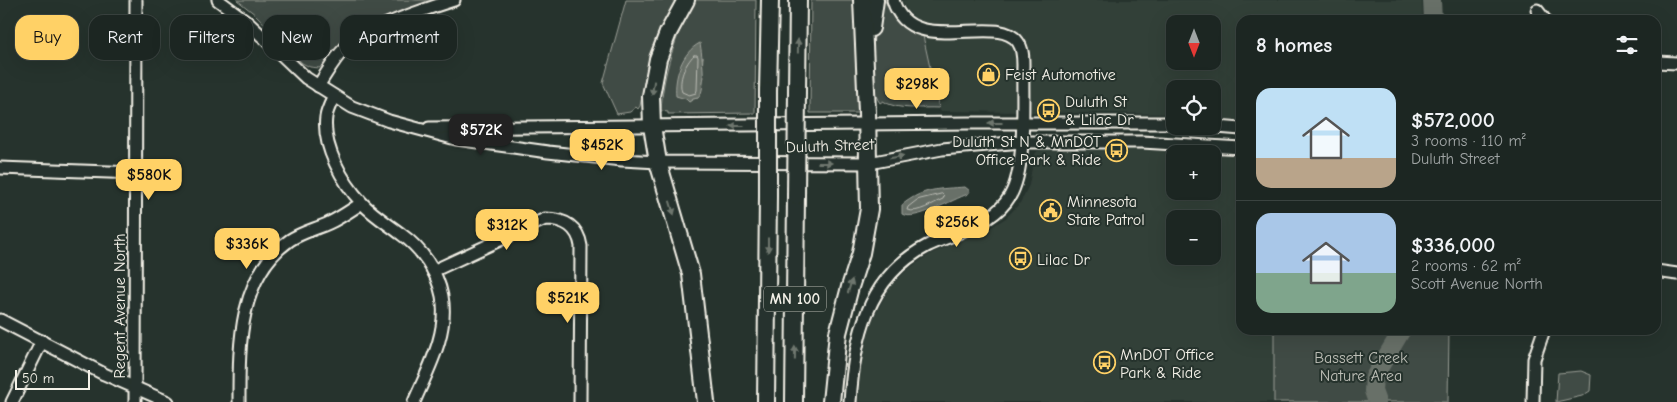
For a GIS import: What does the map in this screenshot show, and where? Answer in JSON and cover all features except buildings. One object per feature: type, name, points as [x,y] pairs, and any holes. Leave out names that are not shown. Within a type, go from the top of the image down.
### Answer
[{"type":"highway","points":[[686,0],[668,33],[658,59],[651,96],[652,126],[658,162],[691,274],[706,402]]},
{"type":"highway","name":"MN 100","points":[[766,402],[770,0]]},
{"type":"highway","name":"MN 100","points":[[794,402],[798,0]]},
{"type":"highway","points":[[831,402],[838,333],[861,253],[869,209],[869,163],[862,0]]},
{"type":"highway","points":[[865,57],[875,0]]},
{"type":"street","name":"Regent Avenue North","points":[[135,402],[136,0]]},
{"type":"street","name":"Duluth Street","points":[[218,0],[245,20],[288,61],[318,86],[334,96],[368,114],[456,139],[603,158],[658,162],[869,163],[942,149],[1022,142],[1142,142],[1236,148]]},
{"type":"street","points":[[318,86],[340,54],[358,38],[386,25],[454,0]]},
{"type":"street","points":[[850,402],[853,362],[859,332],[870,305],[880,288],[898,267],[920,251],[985,221],[998,210],[1011,195],[1016,181],[1022,142],[1023,65],[1018,41],[1005,33],[921,30],[901,17],[893,0]]},
{"type":"street","points":[[1537,10],[1541,15]]},
{"type":"street","points":[[1661,62],[1677,63]]},
{"type":"street","points":[[334,96],[327,110],[325,123],[333,161],[362,203],[418,248],[433,271],[442,297],[443,316],[441,334],[414,402]]},
{"type":"street","name":"Duluth Street","points":[[420,129],[1166,123]]},
{"type":"street","points":[[1221,127],[1236,129]]},
{"type":"street","points":[[0,168],[136,172]]},
{"type":"street","points":[[239,402],[241,333],[246,309],[256,282],[266,264],[279,249],[292,239],[328,224],[362,203]]},
{"type":"street","points":[[433,271],[545,219],[556,219],[566,222],[573,227],[579,236],[581,246],[580,402]]},
{"type":"street","points":[[1661,272],[1677,274]]},
{"type":"street","points":[[0,320],[104,374],[168,402]]},
{"type":"street","points":[[1533,402],[1534,359],[1542,335]]},
{"type":"street","points":[[12,402],[42,341]]},
{"type":"shaded area","points":[[902,0],[1422,0],[1423,15],[1236,15],[1236,123],[1221,121],[1221,80],[1166,80],[1166,114],[940,111],[919,22],[907,10]]},
{"type":"shaded area","points":[[1166,149],[1166,200],[1221,200],[1221,153],[1236,154],[1236,335],[1274,335],[1274,402],[858,402],[861,361],[872,320],[890,287],[907,270],[930,254],[988,229],[1006,218],[1020,203],[1029,185],[1034,156],[1037,151],[1042,150]]},
{"type":"green space","points":[[237,0],[436,0],[399,15],[340,15],[340,47],[330,57],[330,15],[263,15],[263,22]]},
{"type":"green space","points":[[626,0],[677,0],[660,29],[650,53],[640,106],[638,109],[636,107],[630,112],[617,114],[603,83]]},
{"type":"green space","points":[[693,0],[756,0],[755,113],[668,114],[668,112],[661,111],[664,82],[676,41]],"holes":[[[703,57],[702,71],[704,77],[698,98],[689,102],[686,99]]]},
{"type":"green space","points":[[811,0],[857,0],[858,113],[810,113]]},
{"type":"green space","points":[[880,1],[886,2],[900,24],[910,31],[923,36],[939,108],[910,108],[896,106],[883,101],[880,103],[878,100],[874,87],[873,56]]},
{"type":"green space","points":[[299,60],[328,60],[319,68],[310,67]]},
{"type":"green space","name":"Bassett Creek Nature Area","points":[[1274,335],[1449,335],[1448,402],[1274,402]]},
{"type":"green space","points":[[1581,371],[1591,375],[1590,391],[1582,396],[1556,402],[1558,373]]},
{"type":"water","points":[[700,43],[703,72],[701,94],[698,98],[689,102],[676,96],[676,81],[688,52]]},
{"type":"water","points":[[965,187],[970,191],[968,194],[925,213],[908,216],[902,214],[902,205],[924,192]]},
{"type":"waterway","points":[[1432,0],[1433,15]]},
{"type":"waterway","points":[[1377,402],[1373,391],[1374,377],[1399,335]]},
{"type":"place","name":"Feist Automotive","points":[[989,74]]},
{"type":"place","name":"Duluth St & Lilac Dr","points":[[1049,110]]},
{"type":"place","name":"Duluth St N & MnDOT Office Park & Ride","points":[[1117,150]]},
{"type":"place","name":"Minnesota State Patrol","points":[[1051,210]]},
{"type":"place","name":"Lilac Dr","points":[[1021,259]]},
{"type":"place","name":"MnDOT Office Park & Ride","points":[[1104,363]]}]
